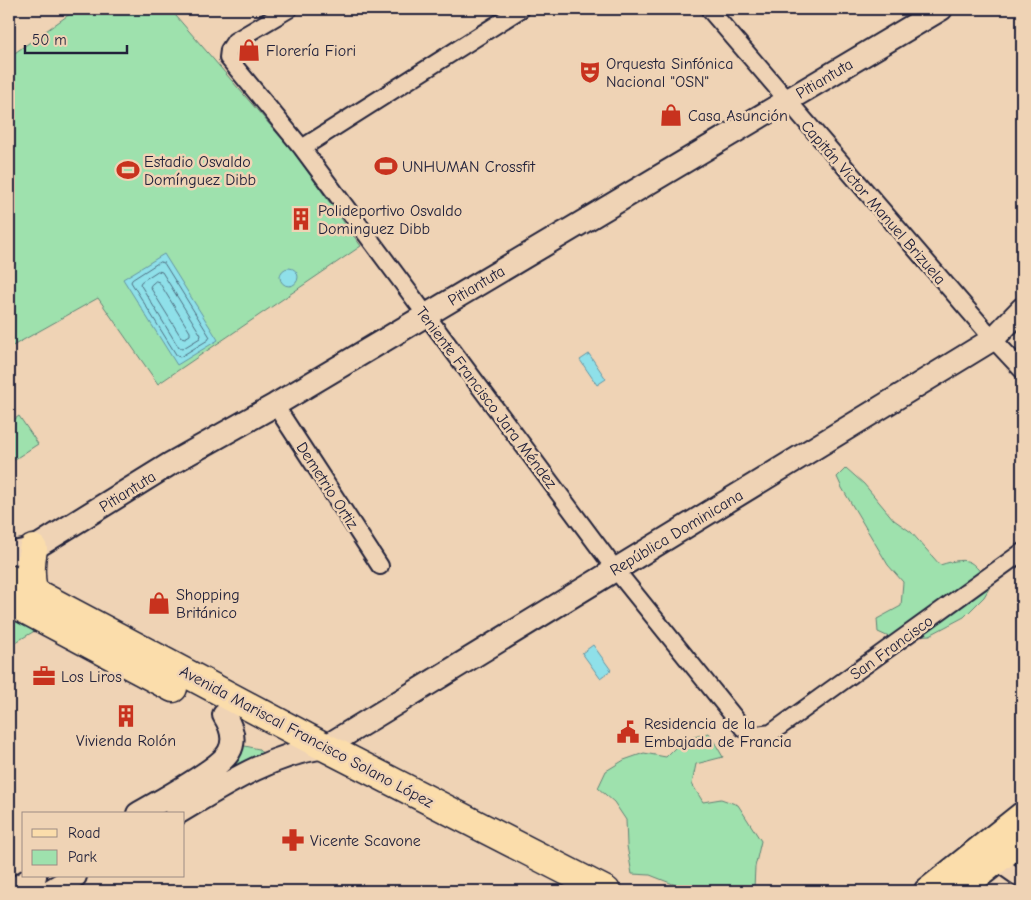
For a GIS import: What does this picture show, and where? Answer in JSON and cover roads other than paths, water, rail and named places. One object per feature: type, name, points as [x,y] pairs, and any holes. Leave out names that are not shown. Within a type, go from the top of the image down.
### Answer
[{"type":"highway","points":[[16,590],[30,573],[21,551]]},
{"type":"highway","name":"Avenida Mariscal Francisco Solano López","points":[[16,590],[45,620],[295,753],[565,891]]},
{"type":"highway","name":"Avenida Mariscal Francisco Solano López","points":[[16,590],[606,891]]},
{"type":"main road","points":[[960,891],[1022,815]]},
{"type":"main road","points":[[926,891],[987,856],[1022,841]]},
{"type":"street","name":"Teniente Francisco Jara Méndez","points":[[288,9],[235,41],[229,50],[228,58],[302,148],[615,569],[743,728],[757,735]]},
{"type":"street","points":[[302,148],[521,9]]},
{"type":"street","name":"Capitán Victor Manuel Brizuela","points":[[709,9],[993,339],[1022,370]]},
{"type":"street","name":"Pitiantuta","points":[[21,551],[275,404],[941,9]]},
{"type":"street","name":"República Dominicana","points":[[325,747],[993,339],[1022,310]]},
{"type":"street","name":"Demetrio Ortiz","points":[[275,404],[380,566]]},
{"type":"street","name":"San Francisco","points":[[757,735],[771,733],[1022,552]]},
{"type":"street","points":[[141,812],[210,770],[229,753],[232,733],[231,727],[224,715]]},
{"type":"street","points":[[179,812],[253,769],[295,753],[325,747]]},
{"type":"street","points":[[987,856],[1022,880]]},
{"type":"street","points":[[11,891],[33,878]]},
{"type":"street","points":[[50,891],[72,878]]},
{"type":"water","points":[[164,254],[218,340],[177,365],[123,279]]},
{"type":"water","points":[[289,268],[295,271],[298,277],[295,283],[289,286],[283,283],[280,277],[283,271]]},
{"type":"water","points":[[589,354],[606,379],[597,385],[580,360]]},
{"type":"water","points":[[593,645],[611,670],[600,678],[582,653]]},
{"type":"place","name":"Florería Fiori","points":[[249,50]]},
{"type":"place","name":"Orquesta Sinfónica Nacional \"OSN\"","points":[[590,72]]},
{"type":"place","name":"Casa Asunción","points":[[671,115]]},
{"type":"place","name":"UNHUMAN Crossfit","points":[[386,166]]},
{"type":"place","name":"Estadio Osvaldo Domínguez Dibb","points":[[128,170]]},
{"type":"place","name":"Polideportivo Osvaldo Dominguez Dibb","points":[[301,219]]},
{"type":"place","name":"Shopping Británico","points":[[159,603]]},
{"type":"place","name":"Los Liros","points":[[44,676]]},
{"type":"place","name":"Vivienda Rolón","points":[[126,716]]},
{"type":"place","name":"Residencia de la Embajada de Francia","points":[[628,732]]},
{"type":"place","name":"Vicente Scavone","points":[[293,840]]}]
